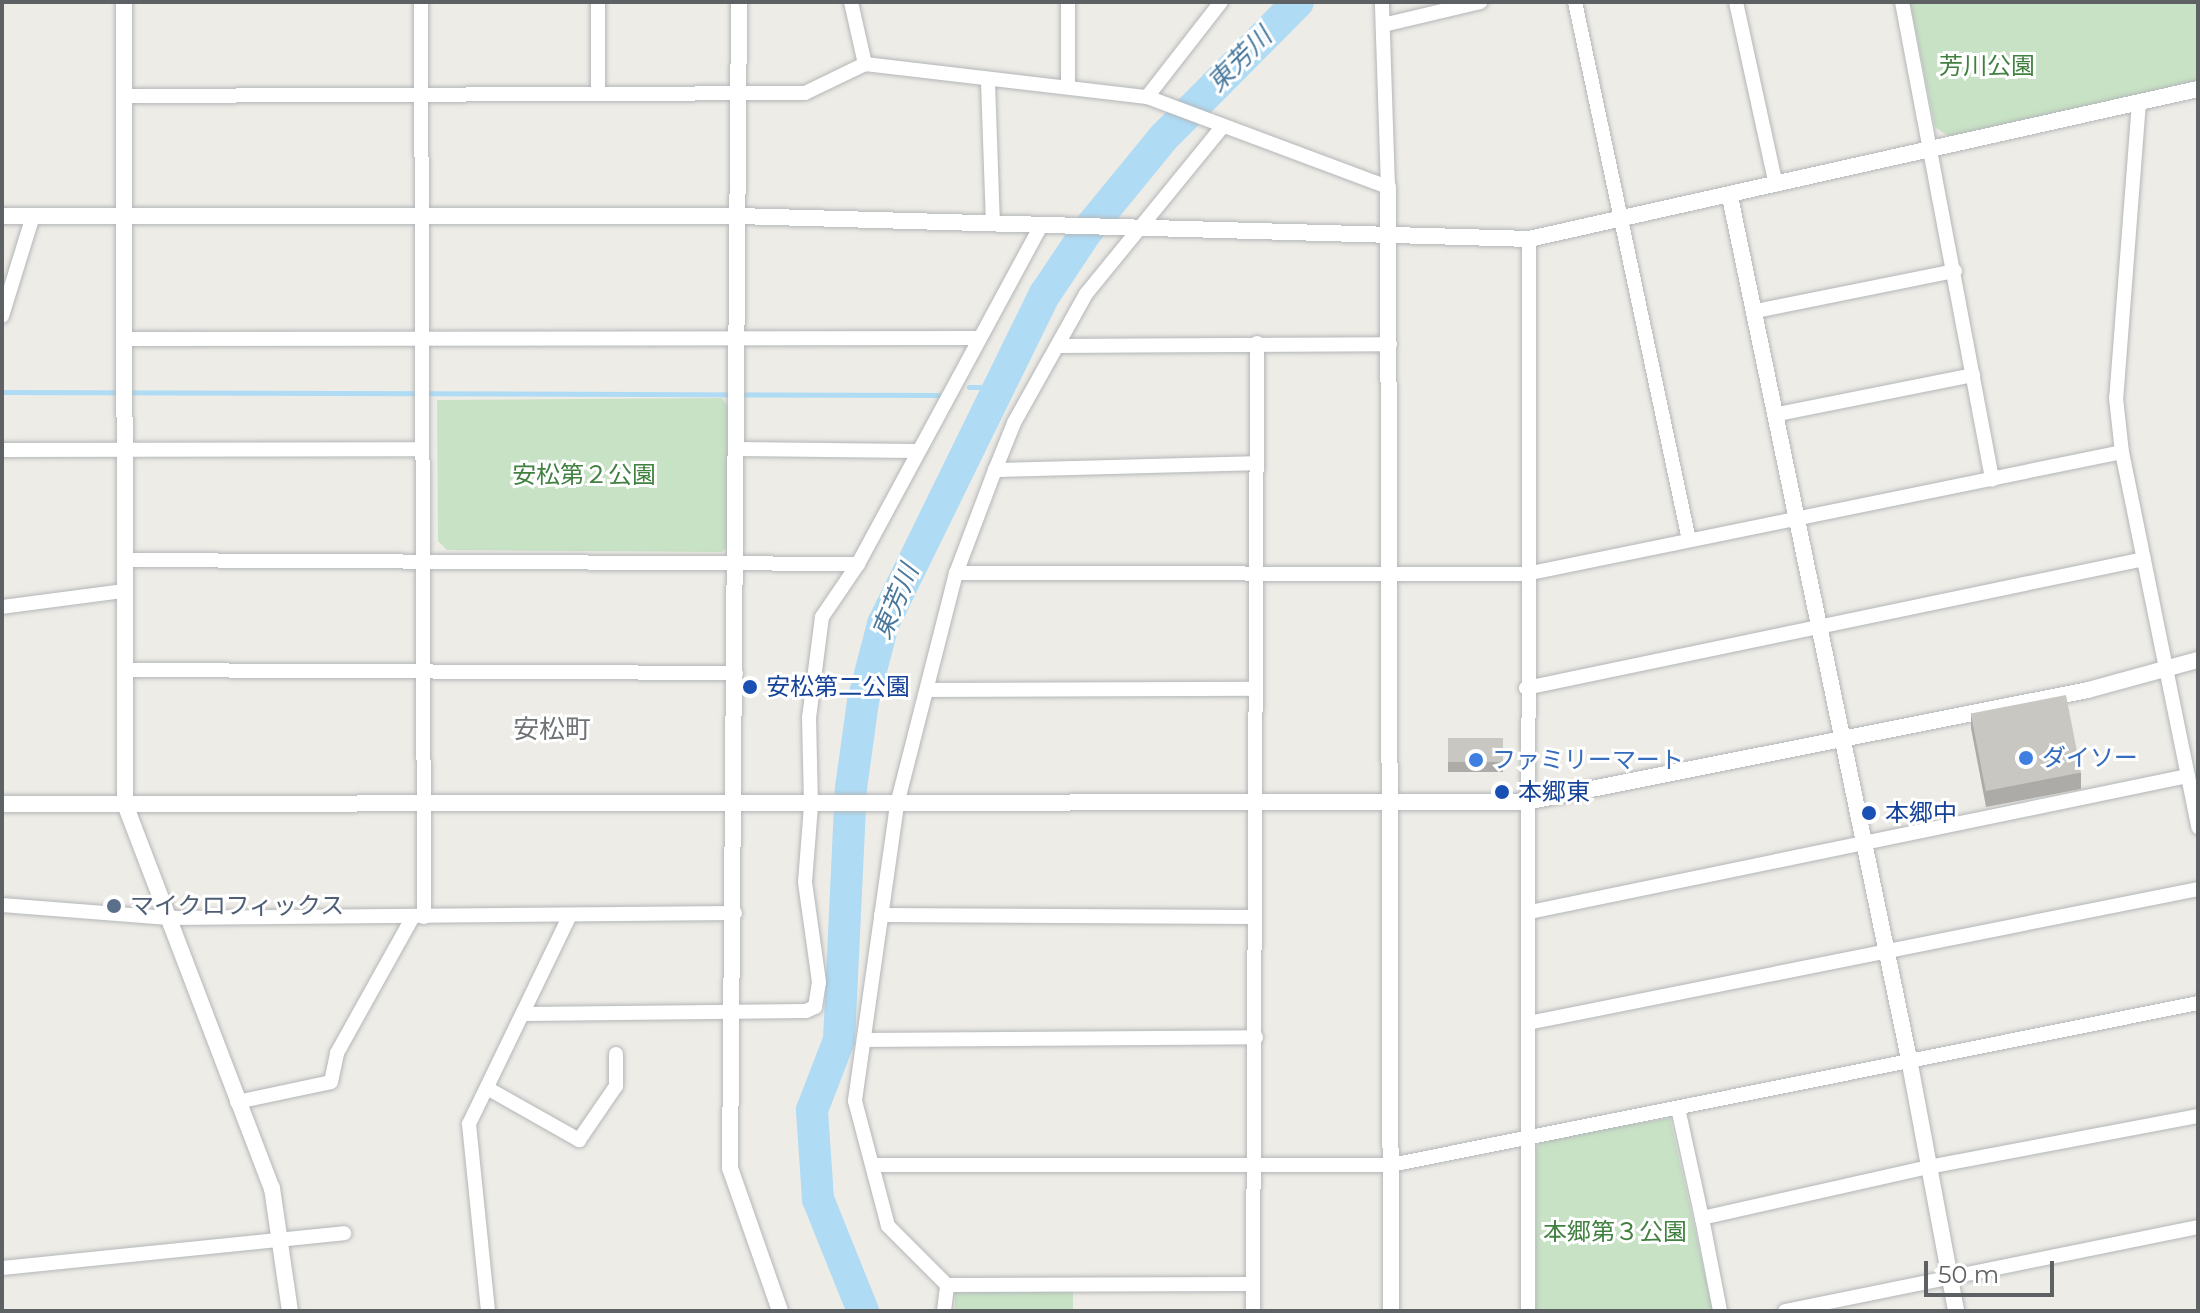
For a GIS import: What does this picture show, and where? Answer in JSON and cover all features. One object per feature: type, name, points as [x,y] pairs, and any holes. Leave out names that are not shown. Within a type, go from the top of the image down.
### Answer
[{"type":"street","points":[[124,2],[125,804],[272,1188],[283,1239],[290,1311]]},
{"type":"street","points":[[237,1102],[331,1082],[337,1053],[418,918],[425,674],[422,395],[426,215],[421,2]]},
{"type":"street","points":[[598,2],[598,93]]},
{"type":"street","points":[[739,2],[734,340],[738,561],[730,1168],[780,1311]]},
{"type":"street","points":[[851,2],[865,64]]},
{"type":"street","points":[[1068,2],[1068,84]]},
{"type":"street","points":[[1147,97],[1221,2]]},
{"type":"street","points":[[1382,2],[1390,344],[1391,1311]]},
{"type":"street","points":[[1383,25],[1480,2]]},
{"type":"street","points":[[1575,2],[1689,540]]},
{"type":"street","points":[[1736,2],[1776,185]]},
{"type":"street","points":[[1902,2],[1933,150],[1992,480]]},
{"type":"street","points":[[124,96],[737,90],[805,93],[865,64],[988,82],[1068,84],[1147,97],[1388,187]]},
{"type":"street","points":[[988,82],[993,223]]},
{"type":"street","points":[[2,216],[737,216],[993,223],[1040,228],[1529,239],[1730,197],[2198,89]]},
{"type":"street","points":[[2139,102],[2116,398],[2122,452],[2198,827]]},
{"type":"street","points":[[1223,126],[1086,294],[1014,423],[956,573],[929,690],[893,805],[881,915],[871,965],[867,1040],[855,1101],[875,1165],[888,1226],[947,1285],[1253,1284]]},
{"type":"street","points":[[1730,197],[1778,414],[1841,740],[1909,1059],[1956,1311]]},
{"type":"street","points":[[2,316],[33,216]]},
{"type":"street","points":[[526,1014],[815,1007],[819,982],[805,882],[811,805],[809,718],[822,617],[858,564],[916,451],[1040,228]]},
{"type":"street","points":[[1528,1311],[1530,912],[1526,802],[1526,574],[1529,239]]},
{"type":"street","points":[[1756,311],[1955,271]]},
{"type":"street","points":[[124,339],[979,338]]},
{"type":"street","points":[[1253,1311],[1257,343]]},
{"type":"street","points":[[1058,346],[1390,344]]},
{"type":"street","points":[[1778,414],[1973,375]]},
{"type":"street","points":[[2,450],[422,449]]},
{"type":"street","points":[[736,449],[916,451]]},
{"type":"street","points":[[956,573],[1526,574],[1797,521],[2122,452]]},
{"type":"street","points":[[995,470],[1256,463]]},
{"type":"street","points":[[1526,688],[2144,559]]},
{"type":"street","points":[[124,560],[858,564]]},
{"type":"street","points":[[2,607],[123,591]]},
{"type":"street","points":[[2,804],[1526,802],[1841,740],[2198,660]]},
{"type":"street","points":[[124,670],[425,674],[736,673]]},
{"type":"street","points":[[929,690],[1255,689]]},
{"type":"street","points":[[1530,912],[2188,776]]},
{"type":"street","points":[[1528,1023],[1886,948],[2198,889]]},
{"type":"street","points":[[2,905],[168,918],[569,917],[735,913]]},
{"type":"street","points":[[881,915],[1254,917]]},
{"type":"street","points":[[488,1311],[469,1124],[526,1014],[569,917]]},
{"type":"street","points":[[875,1165],[1391,1165],[2198,1003]]},
{"type":"street","points":[[867,1040],[1256,1037]]},
{"type":"street","points":[[487,1088],[579,1140],[616,1086],[616,1054]]},
{"type":"street","points":[[1678,1108],[1720,1311]]},
{"type":"street","points":[[1702,1218],[1928,1167],[2198,1116]]},
{"type":"street","points":[[1785,1311],[2198,1227]]},
{"type":"street","points":[[2,1268],[344,1233]]},
{"type":"street","points":[[944,1311],[947,1285]]},
{"type":"green space","name":"芳川公園","points":[[1910,2],[2196,2],[2198,81],[1951,138],[1935,127]]},
{"type":"green space","name":"安松第２公園","points":[[722,398],[729,409],[730,545],[722,552],[447,550],[438,541],[437,400]]},
{"type":"green space","name":"本郷第３公園","points":[[1670,1118],[1713,1311],[1536,1311],[1536,1148],[1544,1138]]},
{"type":"green space","points":[[955,1291],[1073,1291],[1073,1311],[955,1311]]},
{"type":"building","name":"ダイソー","points":[[2066,695],[2081,773],[1986,791],[1971,714]]},
{"type":"building","points":[[1448,738],[1503,738],[1503,762],[1448,762]]},
{"type":"waterway","name":"東芳川","points":[[863,1311],[818,1199],[812,1110],[839,1040],[851,788],[863,701],[883,624],[1045,294],[1087,231],[1164,137],[1298,2]]},
{"type":"waterway","points":[[969,387],[997,387]]},
{"type":"waterway","points":[[2,392],[939,395]]},
{"type":"place","name":"安松第二公園","points":[[750,687]]},
{"type":"place","name":"ダイソー","points":[[2026,758]]},
{"type":"place","name":"ファミリーマート","points":[[1476,760]]},
{"type":"place","name":"本郷東","points":[[1502,792]]},
{"type":"place","name":"本郷中","points":[[1869,813]]},
{"type":"place","name":"マイクロフィックス","points":[[114,906]]},
{"type":"district","name":"安松町","points":[[552,730]]}]
